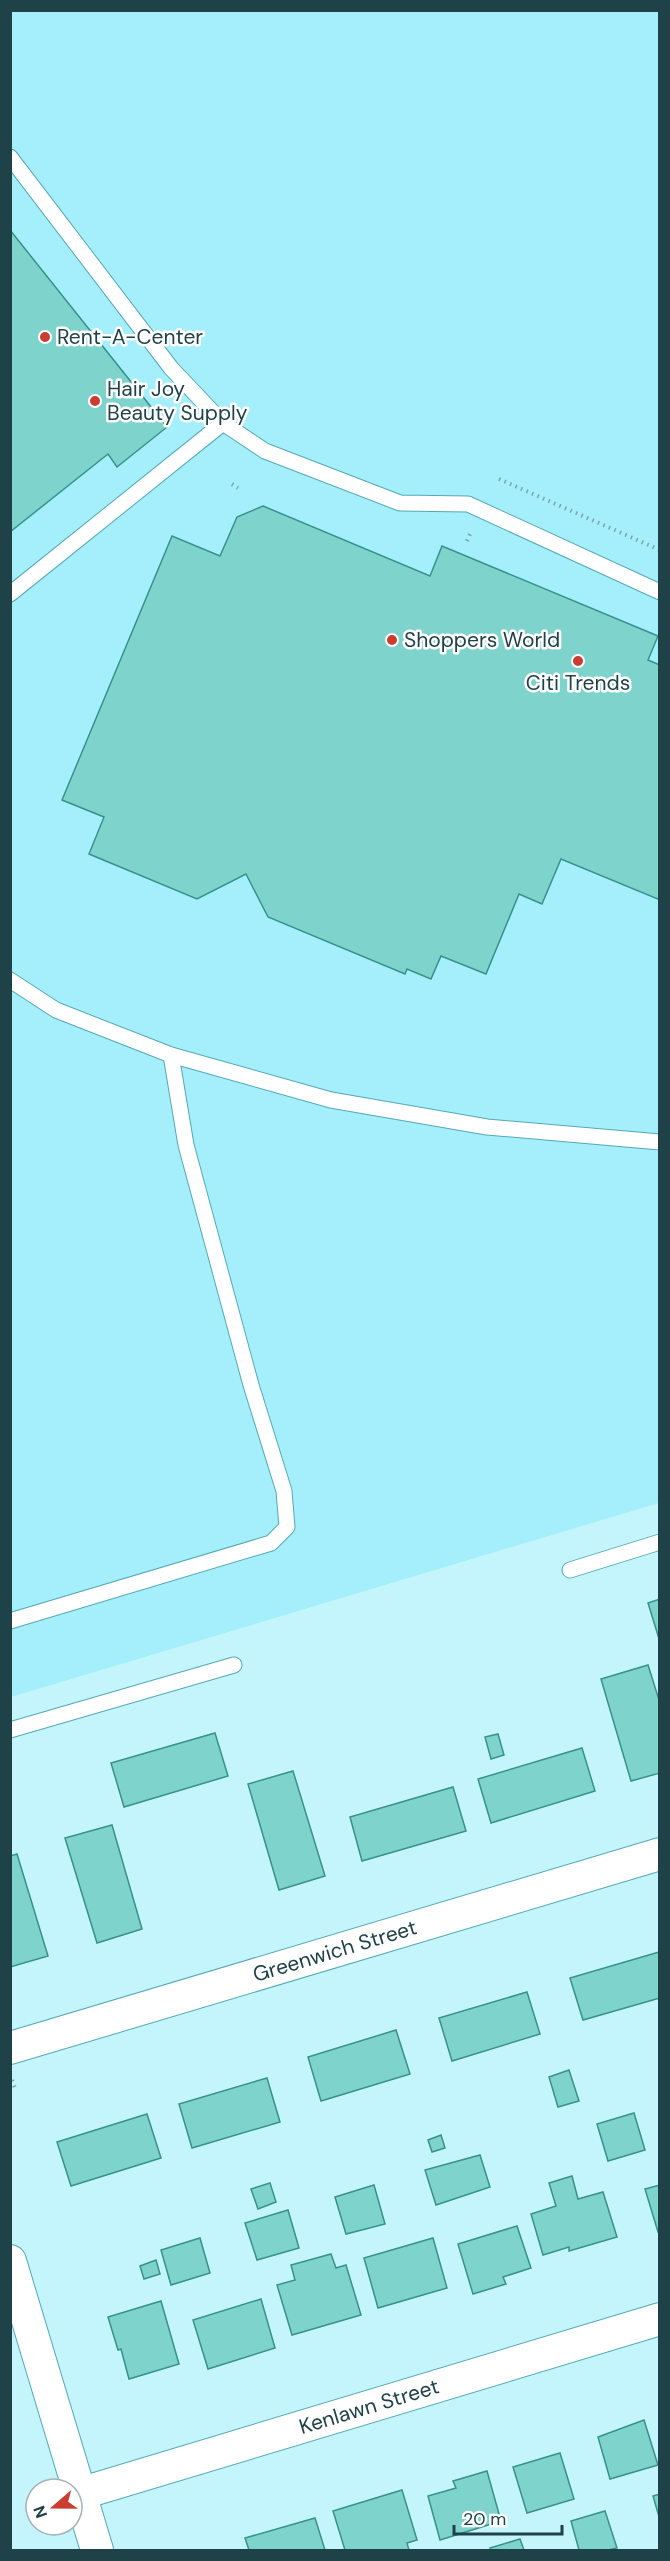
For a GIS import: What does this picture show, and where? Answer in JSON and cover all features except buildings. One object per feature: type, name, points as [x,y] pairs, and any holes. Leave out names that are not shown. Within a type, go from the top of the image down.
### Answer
[{"type":"street","name":"Greenwich Street","points":[[10,2048],[660,1854]]},
{"type":"street","points":[[10,2260],[74,2477]]},
{"type":"street","name":"Kenlawn Street","points":[[84,2492],[660,2319]]},
{"type":"street","points":[[84,2510],[97,2550]]},
{"type":"lane","points":[[10,157],[171,368],[223,423],[265,451],[400,503],[468,504],[660,592]]},
{"type":"lane","points":[[10,594],[223,423]]},
{"type":"lane","points":[[10,980],[56,1010],[171,1055],[331,1100],[487,1127],[660,1142]]},
{"type":"lane","points":[[10,1621],[271,1543],[287,1527],[284,1491],[251,1385],[186,1145],[171,1055]]},
{"type":"lane","points":[[570,1570],[660,1542]]},
{"type":"lane","points":[[10,1730],[234,1665]]},
{"type":"path","points":[[499,479],[660,550]]},
{"type":"path","points":[[232,484],[238,488]]},
{"type":"path","points":[[467,541],[471,534]]},
{"type":"shaded area","points":[[11,11],[659,11],[659,1503],[11,1697]]},
{"type":"place","name":"Rent-A-Center","points":[[45,337]]},
{"type":"place","name":"Hair Joy Beauty Supply","points":[[95,401]]},
{"type":"place","name":"Shoppers World","points":[[392,640]]},
{"type":"place","name":"Citi Trends","points":[[578,661]]}]
